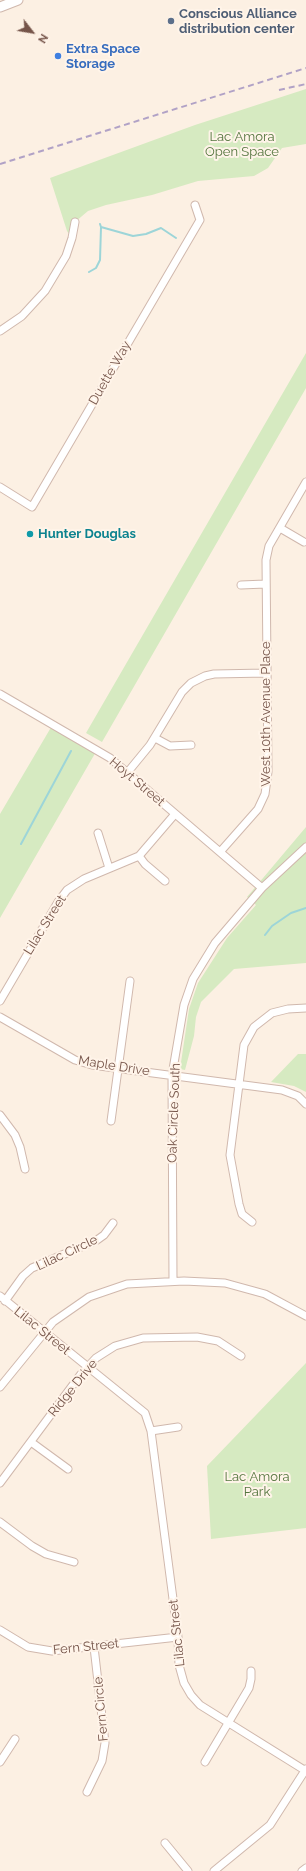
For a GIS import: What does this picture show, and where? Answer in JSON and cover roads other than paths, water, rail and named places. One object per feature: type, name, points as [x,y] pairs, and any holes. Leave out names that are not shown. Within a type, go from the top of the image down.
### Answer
[{"type":"street","points":[[0,7],[18,0]]},
{"type":"street","name":"Duette Way","points":[[0,487],[32,507],[200,220],[195,204]]},
{"type":"street","points":[[0,331],[22,316],[45,291],[66,256],[75,222]]},
{"type":"street","name":"West 10th Avenue Place","points":[[220,852],[258,809],[265,794],[268,772],[265,584],[266,560],[268,549],[306,482]]},
{"type":"street","points":[[280,528],[304,542]]},
{"type":"street","points":[[241,585],[265,584]]},
{"type":"street","points":[[127,773],[155,738],[182,692],[195,680],[214,674],[266,672]]},
{"type":"street","name":"Hoyt Street","points":[[0,694],[102,752],[262,888]]},
{"type":"street","points":[[155,738],[170,746],[191,745]]},
{"type":"street","name":"Lilac Street","points":[[0,1001],[58,902],[67,890],[84,879],[139,856],[176,814]]},
{"type":"street","points":[[98,832],[108,868]]},
{"type":"street","name":"Oak Circle South","points":[[173,1281],[172,1075],[184,1005],[193,979],[216,943],[262,888],[306,847]]},
{"type":"street","points":[[139,856],[145,864],[165,881]]},
{"type":"street","points":[[111,1121],[130,981]]},
{"type":"street","points":[[252,1222],[242,1214],[230,1165],[230,1146],[244,1045],[254,1027],[263,1018],[278,1011],[306,1008]]},
{"type":"street","name":"Maple Drive","points":[[0,1017],[75,1060],[119,1068],[287,1091],[298,1096],[306,1104]]},
{"type":"street","points":[[0,1115],[15,1135],[20,1147],[25,1169]]},
{"type":"street","name":"Lilac Circle","points":[[3,1298],[32,1268],[97,1240],[104,1235],[113,1223]]},
{"type":"street","points":[[0,1386],[45,1332],[68,1310],[100,1292],[127,1284],[173,1281],[215,1282],[246,1288],[281,1301],[306,1316]]},
{"type":"street","name":"Lilac Street","points":[[3,1298],[87,1368],[145,1413],[151,1431],[178,1637],[179,1665],[184,1683],[190,1695],[200,1706],[306,1770]]},
{"type":"street","name":"Ridge Drive","points":[[0,1483],[87,1368],[96,1358],[115,1346],[136,1339],[152,1337],[208,1338],[218,1340],[240,1356]]},
{"type":"street","points":[[151,1431],[178,1427]]},
{"type":"street","points":[[31,1442],[68,1469]]},
{"type":"street","points":[[0,1522],[32,1546],[46,1554],[74,1562]]},
{"type":"street","name":"Fern Street","points":[[0,1630],[17,1642],[43,1651],[58,1651],[178,1637]]},
{"type":"street","name":"Fern Circle","points":[[87,1792],[102,1761],[106,1743],[94,1647]]},
{"type":"street","points":[[205,1762],[249,1688],[251,1672]]},
{"type":"street","points":[[0,1762],[15,1740]]},
{"type":"street","points":[[214,1871],[270,1825],[306,1770]]},
{"type":"street","points":[[165,1843],[188,1871]]},
{"type":"street","points":[[302,1871],[306,1868]]},
{"type":"waterway","points":[[100,224],[101,227],[133,236],[146,234],[161,228],[176,238]]},
{"type":"waterway","points":[[89,272],[96,268],[100,260],[101,227]]},
{"type":"waterway","points":[[21,844],[71,751]]},
{"type":"waterway","points":[[265,935],[272,926],[291,913],[306,908]]},
{"type":"railway","points":[[0,164],[306,68]]},
{"type":"railway","points":[[279,90],[306,84]]},
{"type":"place","name":"Conscious Alliance distribution center","points":[[171,21]]},
{"type":"place","name":"Extra Space Storage","points":[[58,56]]},
{"type":"place","name":"Hunter Douglas","points":[[30,534]]},
{"type":"park label","name":"Lac Amora Open Space","points":[[242,144]]},
{"type":"park label","name":"Lac Amora Park","points":[[257,1484]]}]
